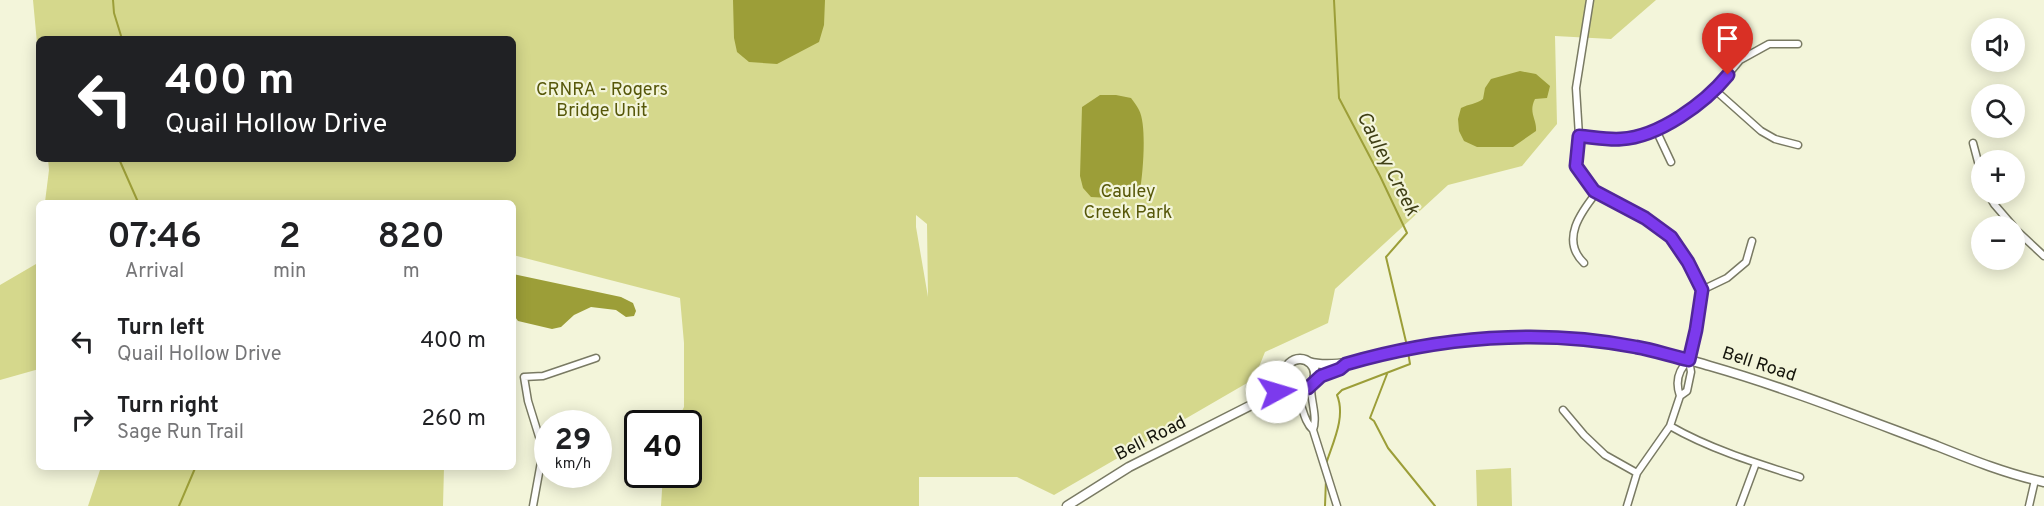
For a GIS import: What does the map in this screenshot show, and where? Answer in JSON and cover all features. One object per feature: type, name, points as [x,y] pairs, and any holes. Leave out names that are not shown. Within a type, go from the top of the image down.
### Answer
[{"type":"street","points":[[1590,0],[1576,88],[1579,136],[1576,166],[1597,192],[1645,218],[1671,237],[1688,262],[1702,290],[1689,360],[1691,372],[1687,391],[1680,396]]},
{"type":"street","points":[[1579,136],[1623,139],[1656,130],[1680,116],[1715,90],[1740,60],[1769,44],[1798,44]]},
{"type":"street","points":[[1715,90],[1761,130],[1775,139],[1798,145]]},
{"type":"street","points":[[1656,130],[1671,162]]},
{"type":"street","points":[[1973,143],[1975,150]]},
{"type":"street","points":[[1584,263],[1577,256],[1574,247],[1574,232],[1582,212],[1597,192]]},
{"type":"street","points":[[1994,204],[2004,216]]},
{"type":"street","points":[[2025,238],[2044,256]]},
{"type":"street","points":[[1702,290],[1727,278],[1746,262],[1752,241]]},
{"type":"street","name":"Bell Road","points":[[1251,405],[1293,360],[1299,359],[1319,365],[1346,364],[1440,342],[1538,338],[1591,340],[1635,347],[1757,379],[1984,464],[2040,481]]},
{"type":"street","points":[[533,506],[542,462],[541,443],[528,401],[524,377],[543,376],[596,358]]},
{"type":"street","points":[[1627,506],[1637,473],[1670,426],[1680,396],[1677,386],[1681,368],[1689,360]]},
{"type":"street","points":[[1309,362],[1315,370],[1311,394],[1316,423],[1313,430]]},
{"type":"street","name":"Bell Road","points":[[1067,506],[1129,467],[1291,387],[1303,389],[1346,364]]},
{"type":"street","points":[[1284,372],[1286,382],[1300,397],[1307,425],[1313,430],[1337,506]]},
{"type":"street","points":[[1563,410],[1605,455],[1637,473]]},
{"type":"street","points":[[1670,426],[1687,436],[1755,463],[1800,477]]},
{"type":"street","points":[[1740,506],[1755,463]]},
{"type":"street","points":[[2029,506],[2040,481]]},
{"type":"green space","points":[[33,0],[1656,0],[1611,39],[1555,36],[1557,124],[1522,166],[1448,185],[1335,289],[1328,323],[1265,352],[1254,379],[1054,495],[1017,477],[919,477],[919,506],[661,506],[662,488],[702,488],[702,410],[682,410],[684,343],[680,298],[516,256],[516,200],[45,200],[48,162],[516,162],[516,36],[36,36]],"holes":[[[916,215],[927,224],[928,297]]]},
{"type":"green space","points":[[36,264],[36,370],[0,380],[0,285]]},
{"type":"green space","points":[[1511,468],[1512,506],[1477,506],[1476,470]]},
{"type":"green space","points":[[100,470],[444,470],[443,506],[88,506]]},
{"type":"shaded area","points":[[733,0],[825,0],[824,25],[819,42],[777,64],[749,62],[737,52],[734,38]]},
{"type":"shaded area","points":[[1520,71],[1536,74],[1550,86],[1547,98],[1535,99],[1533,104],[1536,131],[1513,147],[1477,147],[1464,141],[1459,131],[1458,119],[1461,108],[1483,99],[1485,88],[1491,79]]},
{"type":"shaded area","points":[[1100,95],[1131,98],[1141,117],[1144,149],[1140,190],[1129,199],[1091,197],[1083,188],[1080,176],[1082,107]]},
{"type":"shaded area","points":[[516,275],[621,297],[633,303],[636,311],[634,316],[626,317],[616,310],[591,307],[574,315],[561,327],[552,329],[518,321],[516,318]]},
{"type":"waterway","points":[[113,0],[114,13],[121,36]]},
{"type":"waterway","name":"Cauley Creek","points":[[1334,0],[1339,98],[1407,233],[1386,257],[1407,346]]},
{"type":"waterway","points":[[120,162],[137,200]]},
{"type":"waterway","points":[[1326,464],[1339,421],[1337,395],[1342,390],[1410,364],[1408,352]]},
{"type":"waterway","name":"Cauley Creek","points":[[1387,374],[1370,418],[1374,421],[1388,448],[1435,506]]},
{"type":"waterway","points":[[179,506],[194,470]]},
{"type":"waterway","points":[[1325,506],[1326,479]]},
{"type":"route","points":[[1277,392],[1289,386],[1298,390],[1308,388],[1314,380],[1346,364],[1440,342],[1496,338],[1591,340],[1635,347],[1689,360],[1702,290],[1688,262],[1671,237],[1645,218],[1594,191],[1576,166],[1579,136],[1623,139],[1656,130],[1680,116],[1715,90],[1728,75]]},
{"type":"park label","name":"CRNRA - Rogers Bridge Unit","points":[[602,100]]},
{"type":"park label","name":"Cauley Creek Park","points":[[1128,202]]}]
